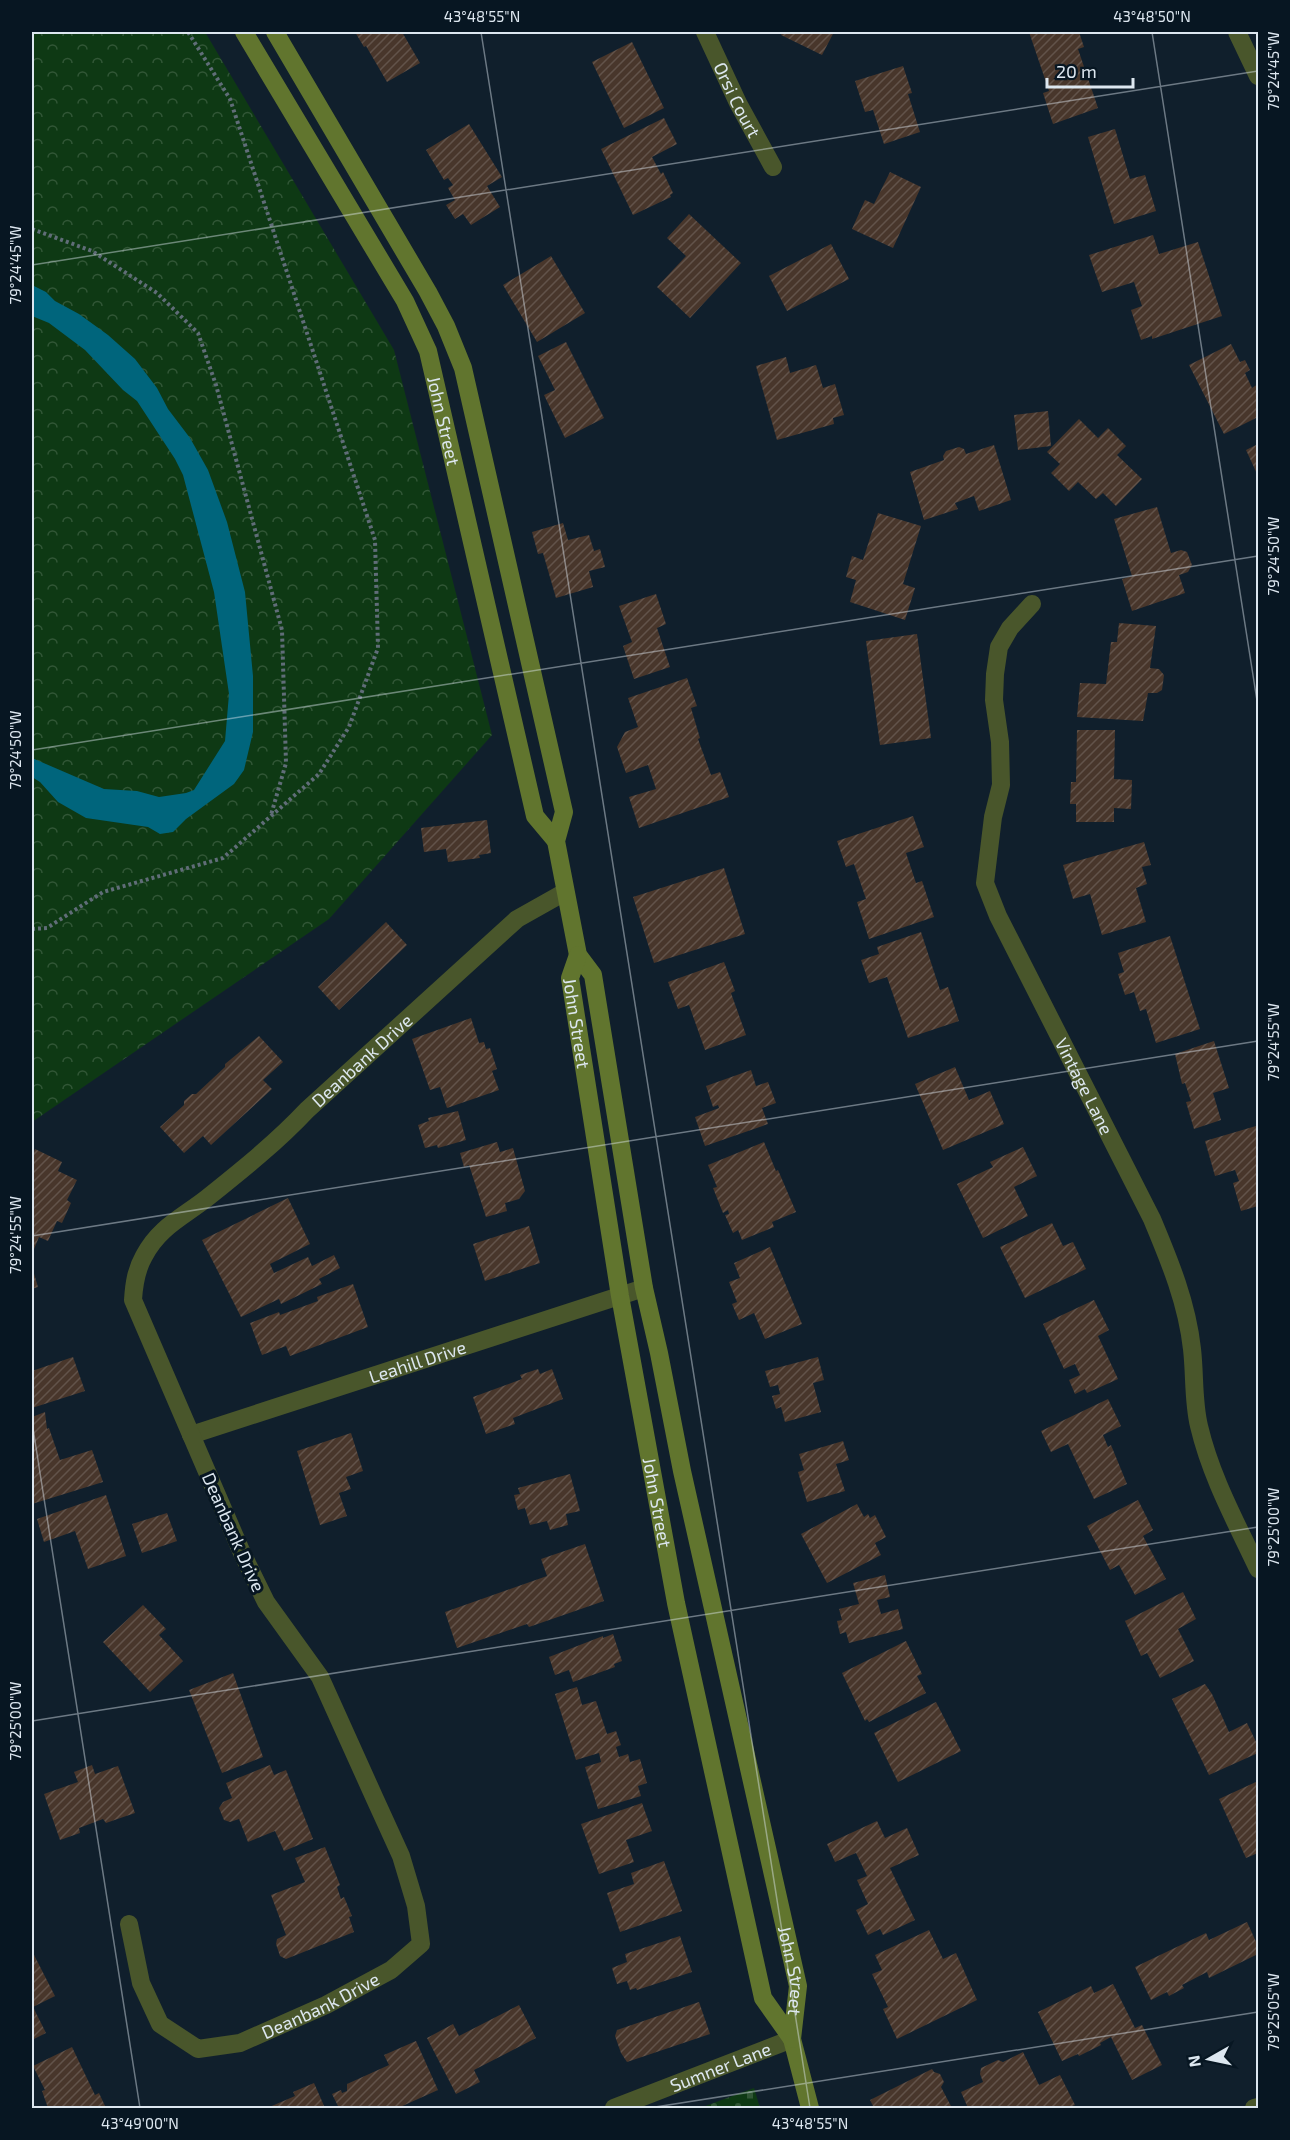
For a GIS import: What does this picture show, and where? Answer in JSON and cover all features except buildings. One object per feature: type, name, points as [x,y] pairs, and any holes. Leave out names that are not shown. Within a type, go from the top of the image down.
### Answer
[{"type":"main road","name":"John Street","points":[[244,32],[405,301],[428,351],[535,816],[556,841]]},
{"type":"main road","name":"John Street","points":[[275,32],[428,292],[446,326],[463,368],[564,812],[556,841],[578,955],[593,975],[644,1288],[682,1471],[798,1986],[792,2039]]},
{"type":"main road","name":"John Street","points":[[578,955],[570,978],[620,1296],[676,1603],[763,1998],[792,2039],[810,2109]]},
{"type":"street","name":"Orsi Court","points":[[705,32],[738,103],[772,167]]},
{"type":"street","points":[[1236,32],[1258,76]]},
{"type":"street","name":"Vintage Lane","points":[[1032,604],[1010,628],[999,647],[994,700],[1000,742],[1001,785],[993,817],[985,883],[998,916],[1152,1219],[1172,1264],[1187,1314],[1193,1352],[1198,1425],[1215,1479],[1258,1569]]},
{"type":"street","name":"Deanbank Drive","points":[[129,1924],[141,1983],[160,2024],[198,2049],[240,2043],[326,2005],[391,1970],[421,1944],[416,1906],[404,1866],[320,1677],[266,1602],[242,1553],[133,1300],[135,1278],[144,1255],[166,1226],[205,1199],[287,1131],[307,1110],[517,919],[566,892]]},
{"type":"street","name":"Leahill Drive","points":[[191,1435],[644,1288]]},
{"type":"street","name":"Sumner Lane","points":[[614,2109],[792,2039]]},
{"type":"street","points":[[1254,2109],[1258,2107]]},
{"type":"path","points":[[32,929],[47,928],[103,892],[223,858],[319,774],[349,727],[378,648],[375,540],[230,99],[188,32]]},
{"type":"path","points":[[32,229],[93,251],[158,293],[198,333],[216,386],[282,630],[286,763],[271,816]]},
{"type":"green space","points":[[32,32],[205,32],[394,350],[492,735],[329,919],[32,1122]]},
{"type":"green space","points":[[754,2088],[760,2108],[700,2108]]},
{"type":"water","points":[[32,285],[79,314],[135,359],[190,438],[208,470],[227,522],[245,592],[253,676],[253,732],[244,770],[234,784],[186,819],[173,832],[160,834],[148,827],[86,818],[58,802],[40,782],[32,777],[32,758],[104,789],[137,791],[159,797],[194,790],[225,741],[229,694],[214,592],[183,475],[137,401],[123,390],[85,350],[49,323],[32,316]]}]
